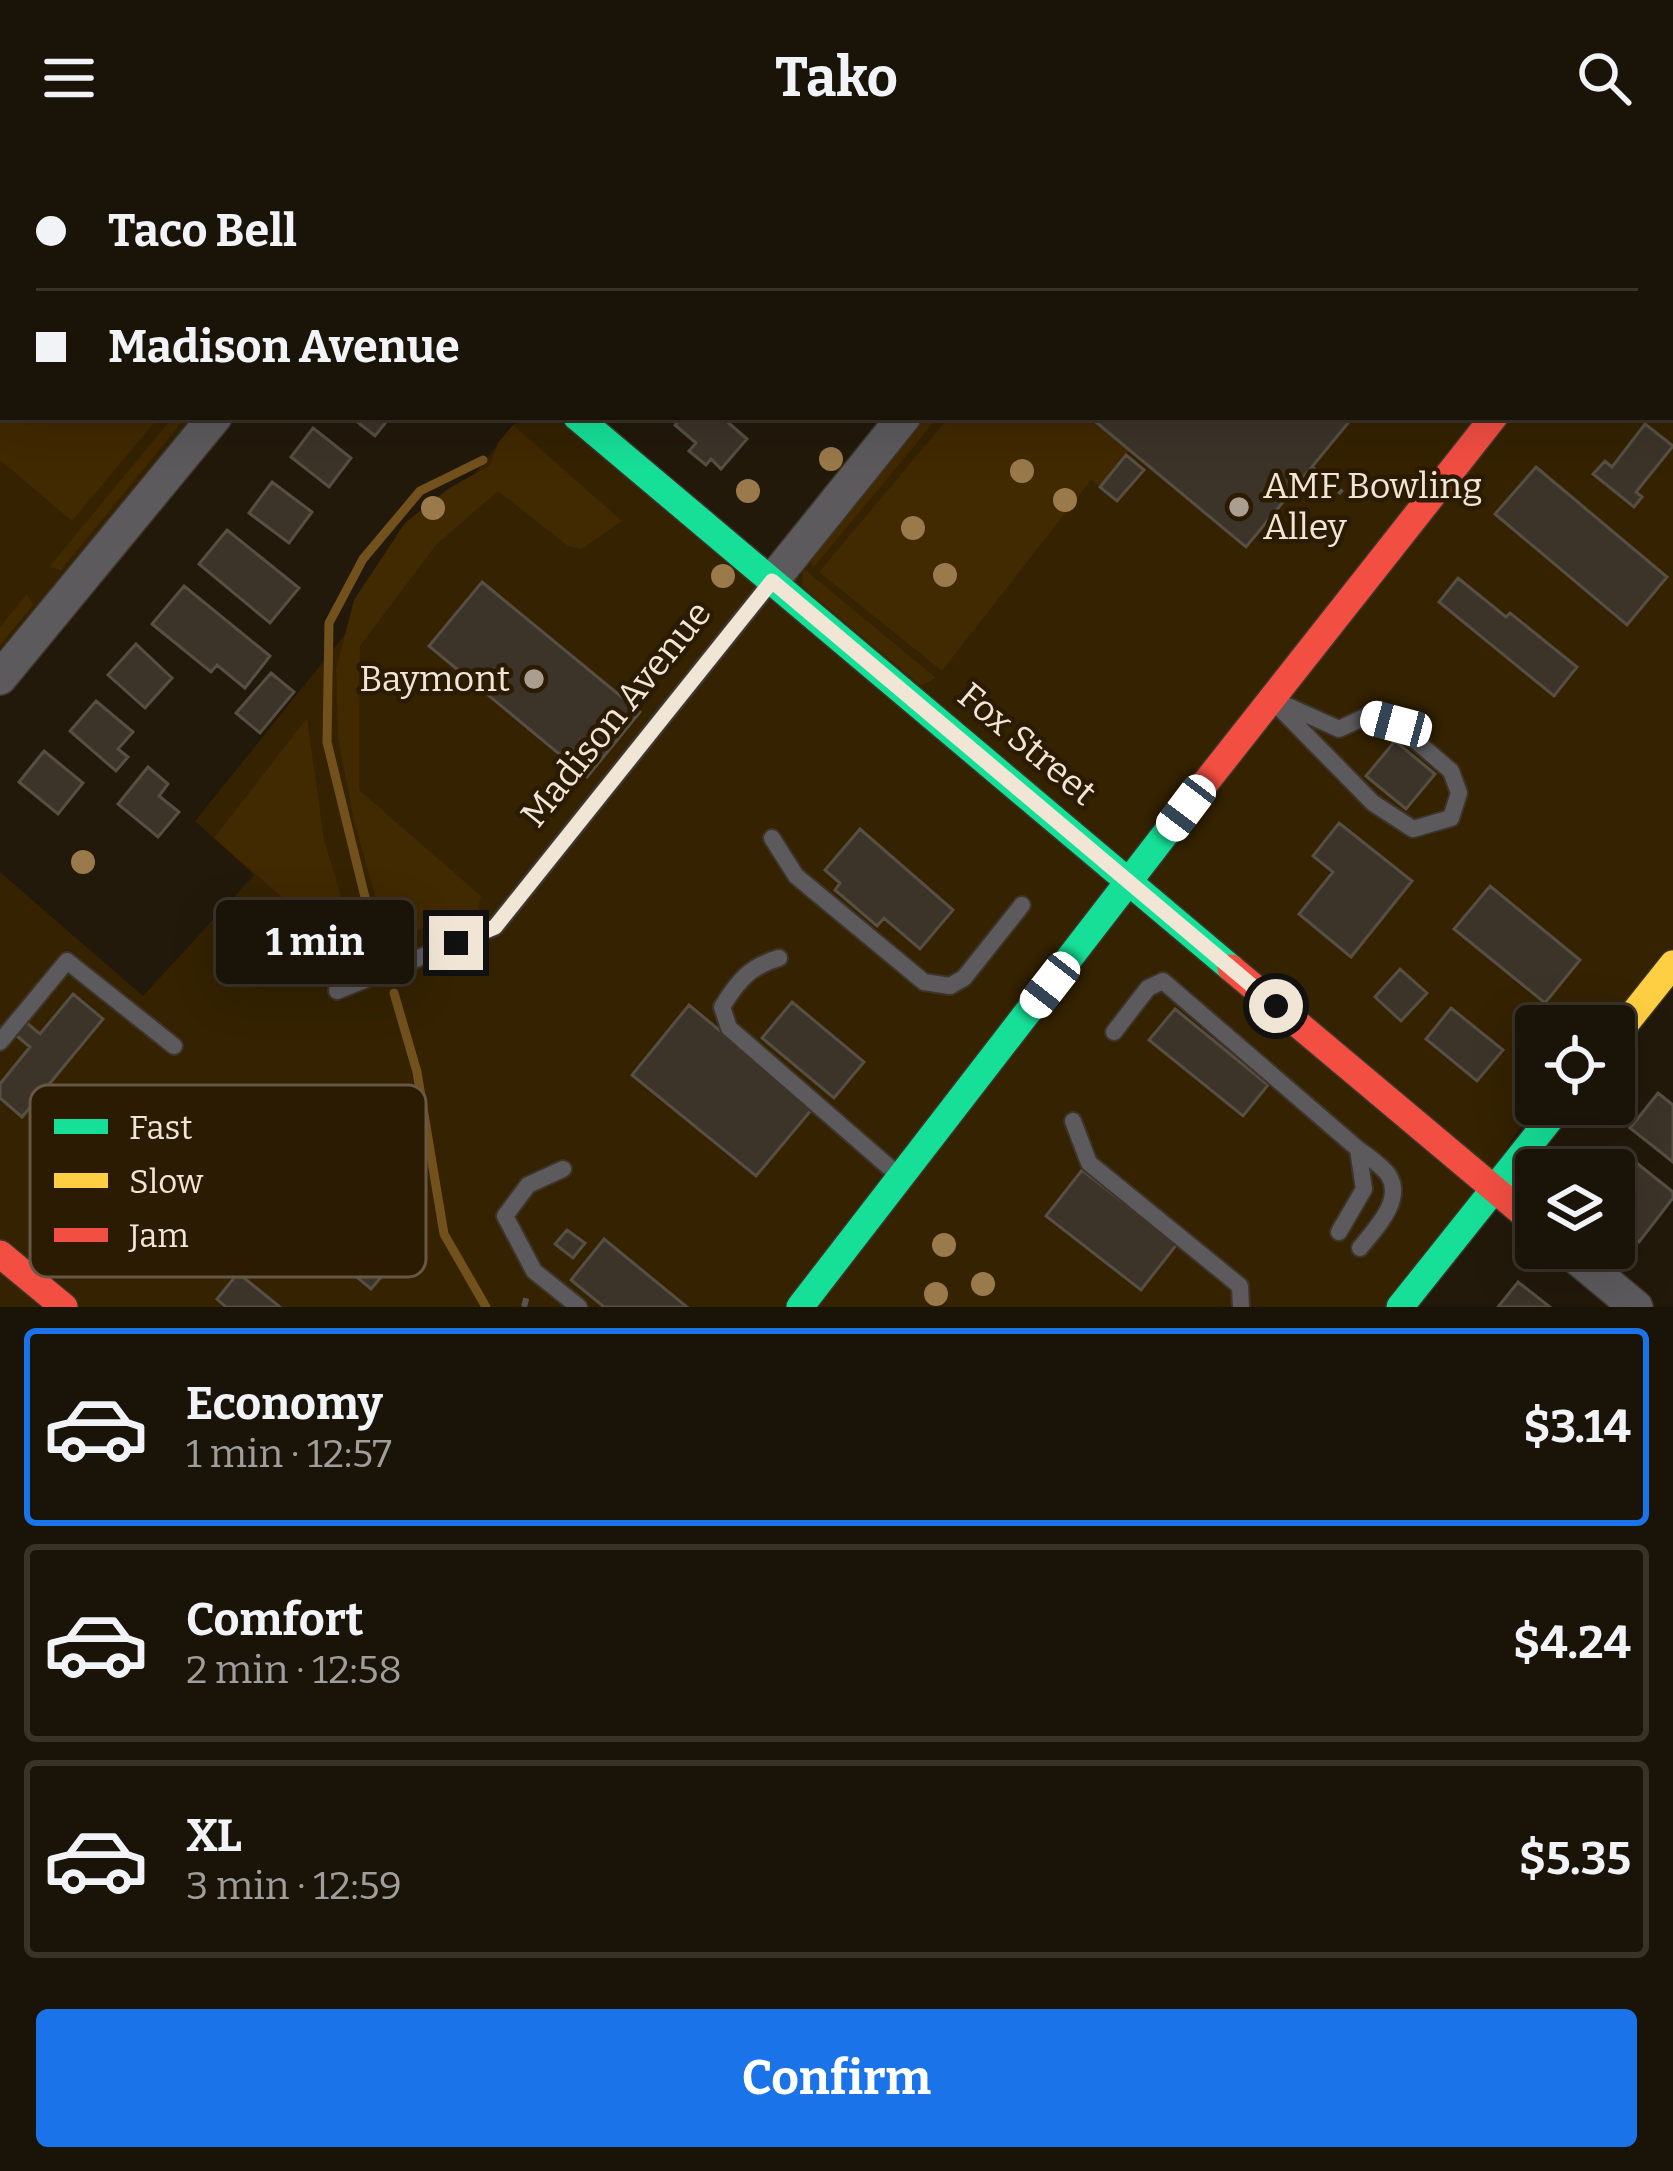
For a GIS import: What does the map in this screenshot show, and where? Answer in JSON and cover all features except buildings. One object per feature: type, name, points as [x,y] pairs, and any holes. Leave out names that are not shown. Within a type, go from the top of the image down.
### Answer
[{"type":"street","points":[[0,678],[213,420]]},
{"type":"street","name":"Fox Street","points":[[581,420],[1515,1206]]},
{"type":"street","name":"Madison Avenue","points":[[772,581],[902,420]]},
{"type":"street","points":[[813,1298],[1270,698],[1492,420]]},
{"type":"street","points":[[1635,1012],[1673,964]]},
{"type":"street","points":[[1400,1307],[1545,1125]]},
{"type":"street","points":[[0,1254],[64,1307]]},
{"type":"street","points":[[1590,1269],[1636,1307]]},
{"type":"lane","name":"Madison Avenue","points":[[337,991],[495,927],[772,581]]},
{"type":"lane","points":[[1270,698],[1339,729],[1367,716],[1396,724],[1450,771],[1459,794],[1450,818],[1412,829],[1373,803],[1270,698]]},
{"type":"lane","points":[[772,838],[796,875],[924,982],[950,986],[964,978],[1022,905]]},
{"type":"lane","points":[[779,958],[757,964],[736,984],[722,1007],[728,1028],[901,1177]]},
{"type":"lane","points":[[0,1042],[67,961],[174,1046]]},
{"type":"lane","points":[[1114,1033],[1148,988],[1163,981],[1389,1175],[1393,1189],[1389,1212],[1360,1248]]},
{"type":"lane","points":[[1073,1121],[1089,1163],[1240,1286],[1241,1307]]},
{"type":"lane","points":[[1339,1232],[1364,1190],[1358,1149]]},
{"type":"lane","points":[[563,1169],[527,1185],[505,1216],[534,1271],[579,1307]]},
{"type":"path","points":[[1311,468],[1342,493]]},
{"type":"shaded area","points":[[0,420],[213,420],[0,677]]},
{"type":"shaded area","points":[[0,420],[156,420],[72,521],[0,460]]},
{"type":"shaded area","points":[[171,420],[184,420],[61,570],[49,567]]},
{"type":"shaded area","points":[[518,420],[581,420],[772,580],[899,420],[1673,420],[1673,964],[1634,1005],[1515,1005],[1515,1125],[1522,1125],[1400,1307],[0,1307],[0,872],[143,996],[254,875],[195,821]]},
{"type":"shaded area","points":[[920,420],[936,420],[814,567],[808,561]]},
{"type":"shaded area","points":[[946,420],[1100,420],[1097,423],[1130,450],[1100,487],[1091,480],[942,671],[819,572]]},
{"type":"shaded area","points":[[513,425],[622,521],[582,549],[568,546],[498,491],[436,545],[360,646],[359,790],[481,896],[478,910],[388,940],[354,822],[338,738],[336,669],[354,600],[405,523],[448,489],[489,466],[498,443]]},
{"type":"shaded area","points":[[803,568],[936,678],[921,686],[802,586]]},
{"type":"shaded area","points":[[27,594],[33,605],[0,645],[0,627]]},
{"type":"shaded area","points":[[307,718],[324,839],[358,954],[349,955],[214,838]]},
{"type":"waterway","points":[[375,938],[327,742],[329,623],[363,559],[420,491],[483,460]]},
{"type":"waterway","points":[[394,993],[419,1085]]},
{"type":"waterway","points":[[426,1126],[444,1234],[486,1307]]},
{"type":"traffic: fast","points":[[581,420],[1231,968]]},
{"type":"traffic: fast","points":[[800,1307],[1173,824]]},
{"type":"traffic: fast","points":[[1400,1307],[1545,1125]]},
{"type":"traffic: slow","points":[[1635,1012],[1673,964]]},
{"type":"traffic: jam","points":[[1173,824],[1492,420]]},
{"type":"traffic: jam","points":[[1231,968],[1515,1206]]},
{"type":"traffic: jam","points":[[0,1254],[64,1307]]},
{"type":"place","name":"AMF Bowling Alley","points":[[1239,507]]},
{"type":"place","name":"Baymont","points":[[534,679]]},
{"type":"route","points":[[456,943],[495,927],[772,581],[1276,1006]]}]
